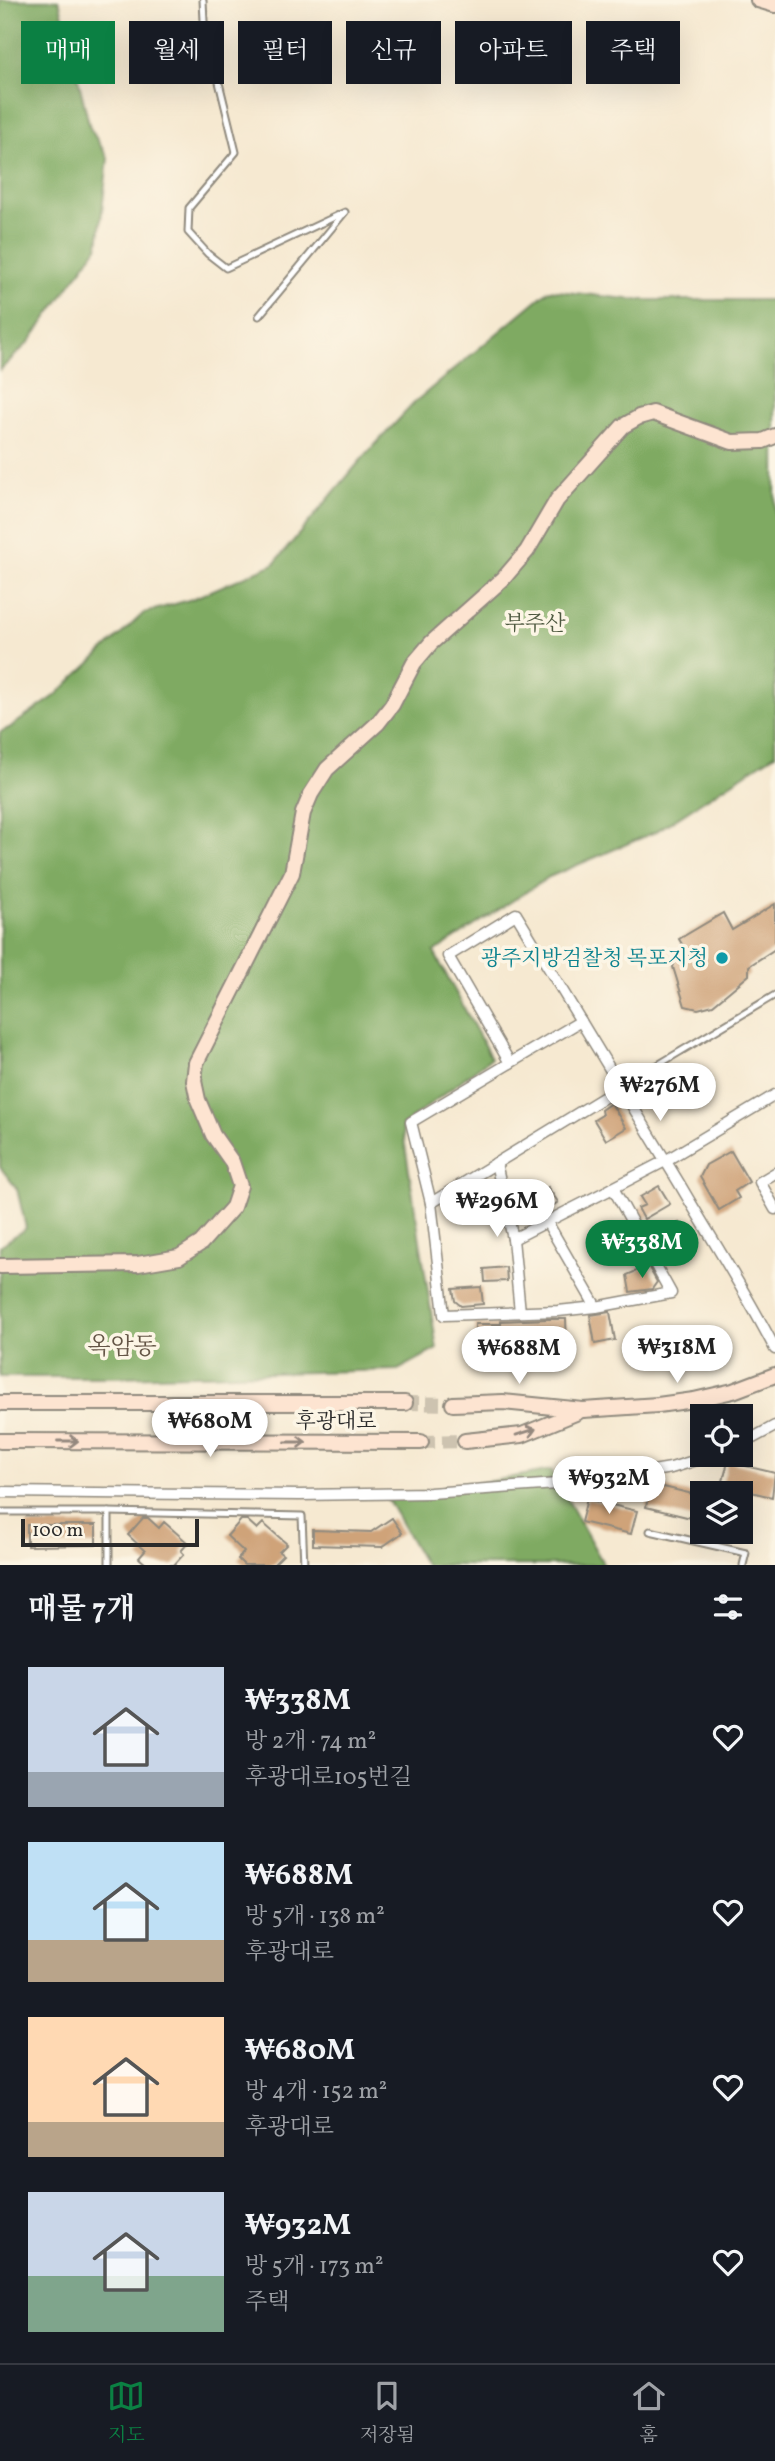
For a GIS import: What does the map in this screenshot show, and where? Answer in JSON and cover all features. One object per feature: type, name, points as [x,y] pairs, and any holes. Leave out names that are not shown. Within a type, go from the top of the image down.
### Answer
[{"type":"street","points":[[758,0],[775,5]]},
{"type":"street","points":[[0,1266],[138,1264],[179,1257],[201,1243],[233,1208],[240,1186],[232,1162],[213,1135],[198,1100],[194,1082],[196,1063],[292,873],[303,813],[327,769],[378,723],[392,705],[414,663],[431,643],[503,579],[527,551],[557,500],[623,426],[653,413],[732,442],[763,441],[775,436]]},
{"type":"street","points":[[510,1063],[448,956],[516,914],[759,1316],[775,1349]]},
{"type":"street","points":[[581,1021],[411,1122],[431,1203],[444,1315],[596,1307],[671,1293],[613,1188]]},
{"type":"street","points":[[431,1203],[621,1087]]},
{"type":"street","points":[[513,1239],[665,1161],[775,1095]]},
{"type":"street","points":[[496,1163],[513,1239],[520,1312]]},
{"type":"street","points":[[775,1173],[760,1182],[775,1209]]},
{"type":"street","points":[[547,1222],[596,1307]]},
{"type":"street","points":[[453,1404],[503,1402],[583,1410],[694,1401],[733,1391],[775,1375]]},
{"type":"street","name":"후광대로","points":[[0,1403],[405,1403]]},
{"type":"street","points":[[465,1441],[522,1435],[583,1410]]},
{"type":"street","points":[[753,1438],[775,1426]]},
{"type":"street","name":"후광대로","points":[[0,1441],[421,1442]]},
{"type":"street","points":[[0,1492],[300,1495],[430,1493],[586,1482],[671,1468],[690,1462]]},
{"type":"lane","points":[[203,0],[204,21],[236,152],[189,208],[188,232],[208,254],[226,268],[345,212],[259,316]]},
{"type":"lane","points":[[621,1087],[775,995]]},
{"type":"lane","points":[[0,1512],[302,1516],[304,1565]]},
{"type":"lane","points":[[109,1512],[109,1565]]},
{"type":"lane","points":[[650,1531],[746,1553],[743,1565]]},
{"type":"green space","points":[[0,0],[59,0],[64,21],[21,21],[21,84],[79,84],[90,128],[108,158],[98,246],[30,341],[0,370]]},
{"type":"green space","name":"부주산","points":[[549,290],[636,300],[775,300],[775,754],[655,832],[549,877],[434,952],[491,1058],[402,1126],[437,1349],[398,1370],[0,1377],[0,1246],[26,1228],[17,1189],[0,1167],[0,732],[55,696],[144,613],[192,599],[274,564],[360,461],[416,401]]},
{"type":"green space","points":[[551,1470],[604,1565],[425,1565],[388,1500]]},
{"type":"building","name":"광주지방검찰청 목포지청","points":[[775,904],[775,949],[749,966],[749,975],[713,1005],[698,1009],[685,1006],[673,967],[676,959],[689,956],[679,939],[723,913],[732,930]]},
{"type":"building","points":[[611,1103],[626,1128],[606,1140],[594,1120],[602,1115],[601,1110]]},
{"type":"building","points":[[731,1151],[749,1182],[735,1191],[739,1198],[719,1210],[700,1177],[706,1165]]},
{"type":"building","points":[[659,1186],[670,1204],[644,1219],[638,1208],[645,1205],[640,1197]]},
{"type":"building","points":[[548,1187],[558,1202],[546,1211],[535,1196]]},
{"type":"building","points":[[679,1223],[687,1238],[670,1248],[662,1233]]},
{"type":"building","points":[[648,1266],[657,1282],[652,1289],[630,1292],[627,1275]]},
{"type":"building","points":[[506,1267],[507,1281],[485,1282],[484,1269]]},
{"type":"building","points":[[481,1287],[483,1304],[461,1306],[455,1301],[453,1289]]},
{"type":"building","points":[[610,1312],[615,1340],[595,1344],[590,1315]]},
{"type":"building","points":[[566,1319],[567,1347],[496,1347],[496,1350],[476,1350],[475,1324]]},
{"type":"building","points":[[727,1467],[749,1467],[775,1473],[772,1497],[753,1492],[753,1481],[723,1481]]},
{"type":"building","points":[[651,1484],[690,1493],[690,1518],[646,1507]]},
{"type":"building","points":[[587,1499],[637,1511],[631,1534],[581,1522]]},
{"type":"building","points":[[143,1518],[148,1518],[159,1528],[164,1522],[188,1543],[181,1551],[184,1554],[174,1565],[147,1565],[139,1558],[145,1551],[128,1535]]},
{"type":"building","points":[[392,1518],[402,1533],[382,1547],[313,1545],[313,1530],[371,1532]]},
{"type":"building","points":[[241,1520],[247,1520],[257,1529],[263,1523],[287,1544],[279,1552],[283,1555],[273,1565],[244,1565],[238,1559],[244,1552],[227,1536]]},
{"type":"building","points":[[27,1525],[96,1525],[96,1545],[27,1546]]},
{"type":"tunnel","points":[[405,1403],[453,1404]]},
{"type":"tunnel","points":[[421,1442],[465,1441]]},
{"type":"place","name":"광주지방검찰청 목포지청","points":[[722,958]]},
{"type":"district","name":"옥암동","points":[[122,1346]]}]
